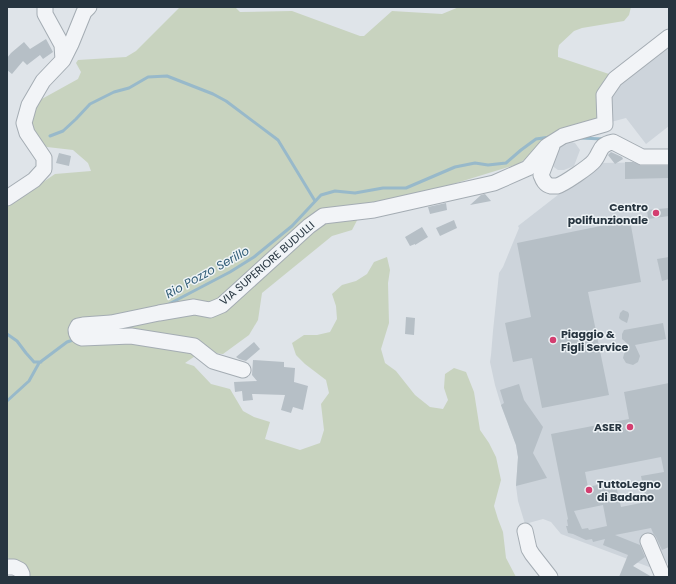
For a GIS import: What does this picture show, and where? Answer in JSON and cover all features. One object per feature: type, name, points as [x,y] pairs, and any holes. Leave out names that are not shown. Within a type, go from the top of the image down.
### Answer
[{"type":"street","points":[[45,7],[45,14],[62,46],[63,60]]},
{"type":"street","points":[[7,198],[34,180],[44,169],[44,158],[27,133],[24,123],[29,105],[43,81],[63,60],[84,12],[89,7]]},
{"type":"street","points":[[669,37],[615,80],[604,95],[604,124],[563,136],[554,142],[541,175],[548,185],[558,186],[594,161],[601,147],[607,143],[613,142],[642,157],[669,157]]},
{"type":"street","name":"VIA SUPERIORE BUDULLI","points":[[243,370],[213,361],[194,346],[131,336],[82,338],[78,337],[76,330],[78,326],[83,325],[111,323],[194,307],[210,310],[222,305],[309,226],[323,216],[374,210],[494,183],[528,168],[547,146],[554,142]]},
{"type":"street","points":[[524,530],[529,549],[550,577]]},
{"type":"street","points":[[648,541],[662,574],[667,577]]},
{"type":"street","points":[[7,567],[20,570],[22,577]]},
{"type":"shaded area","points":[[669,42],[669,126],[646,144],[626,118],[611,122],[609,93]]},
{"type":"shaded area","points":[[566,140],[575,143],[580,150],[574,166],[564,170],[558,170],[551,165],[553,150]]},
{"type":"shaded area","points":[[669,162],[669,563],[652,568],[561,534],[551,522],[543,519],[525,524],[518,501],[516,486],[518,457],[516,445],[501,405],[490,362],[499,273],[503,267],[519,228],[518,226],[599,163]]},
{"type":"green space","points":[[180,7],[235,7],[240,12],[292,11],[360,36],[364,36],[392,11],[442,14],[459,7],[631,7],[629,15],[624,21],[582,28],[574,31],[559,45],[558,57],[612,75],[596,123],[566,132],[538,144],[527,158],[518,164],[440,188],[364,207],[352,230],[332,236],[262,293],[258,320],[249,335],[223,354],[201,352],[185,363],[194,366],[211,384],[230,389],[243,411],[254,417],[270,422],[265,439],[300,450],[320,443],[324,430],[321,404],[329,393],[326,380],[296,355],[292,343],[304,335],[317,335],[330,332],[337,319],[336,306],[332,294],[342,285],[356,281],[367,274],[374,262],[387,257],[390,270],[388,283],[389,323],[381,349],[385,363],[396,371],[415,395],[430,407],[443,409],[448,400],[444,388],[445,374],[454,368],[466,372],[474,392],[480,430],[496,457],[501,480],[494,506],[503,532],[506,558],[516,577],[27,577],[10,562],[7,555],[7,205],[55,174],[91,171],[88,163],[73,150],[47,147],[38,141],[29,123],[31,113],[40,100],[78,79],[81,72],[76,63],[78,60],[126,57],[136,51]]},
{"type":"building","points":[[46,39],[53,52],[43,59],[40,55],[27,65],[23,61],[12,74],[7,70],[7,58],[24,42],[30,49]]},
{"type":"building","points":[[611,152],[622,157],[623,159],[615,164],[608,155]]},
{"type":"building","points":[[59,153],[71,156],[69,166],[56,163]]},
{"type":"building","points":[[625,162],[633,162],[642,166],[669,166],[669,178],[625,179]]},
{"type":"building","points":[[485,194],[491,201],[470,205],[481,195]]},
{"type":"building","points":[[446,203],[447,210],[430,214],[428,207]]},
{"type":"building","name":"Centro polifunzionale","points":[[669,208],[669,216],[648,219],[647,210]]},
{"type":"building","points":[[454,220],[457,228],[440,236],[436,228]]},
{"type":"building","points":[[630,220],[641,282],[588,292],[609,395],[542,408],[532,358],[513,362],[505,323],[531,317],[517,243]]},
{"type":"building","points":[[422,227],[428,237],[415,245],[410,246],[405,237]]},
{"type":"building","points":[[669,257],[669,279],[662,281],[657,259]]},
{"type":"building","points":[[623,310],[629,314],[627,323],[619,318],[620,313]]},
{"type":"building","points":[[406,317],[415,318],[414,335],[405,334]]},
{"type":"building","points":[[663,323],[666,339],[635,345],[640,356],[638,362],[633,365],[626,363],[623,358],[629,345],[622,339],[624,330]]},
{"type":"building","points":[[254,342],[260,349],[246,361],[236,357]]},
{"type":"building","points":[[253,360],[284,362],[284,367],[295,368],[294,382],[308,386],[303,410],[293,407],[291,413],[281,410],[285,395],[252,394],[253,400],[243,401],[242,391],[235,392],[234,382],[257,381],[252,375]]},
{"type":"building","points":[[669,383],[669,547],[662,550],[651,528],[615,535],[640,545],[645,557],[633,566],[652,577],[619,577],[628,555],[603,545],[605,539],[593,542],[592,539],[586,540],[568,533],[566,526],[568,526],[568,519],[551,434],[629,419],[624,392]],"holes":[[[661,457],[664,472],[641,476],[646,502],[621,507],[615,481],[588,487],[585,472]],[[603,505],[607,526],[589,530],[588,528],[582,529],[574,511]]]},
{"type":"building","points":[[519,384],[524,400],[543,427],[533,453],[547,478],[516,486],[518,457],[516,445],[501,405],[504,403],[500,390]]},
{"type":"waterway","points":[[50,136],[63,131],[90,104],[114,92],[129,88],[148,77],[167,76],[213,94],[226,101],[278,140],[315,201]]},
{"type":"waterway","name":"Rio Pozzo Serillo","points":[[167,305],[230,272],[254,257],[292,226],[321,195],[335,191],[355,193],[383,188],[406,188],[455,167],[475,163],[488,165],[506,163],[536,139],[550,137]]},
{"type":"waterway","name":"Rio Pozzo Serillo","points":[[579,138],[604,139]]},
{"type":"waterway","points":[[7,334],[17,341],[34,362],[41,362]]},
{"type":"waterway","name":"Rio Pozzo Serillo","points":[[7,401],[29,381],[39,363],[67,342],[76,339]]},
{"type":"place","name":"Centro polifunzionale","points":[[656,213]]},
{"type":"place","name":"Piaggio & Figli Service","points":[[553,340]]},
{"type":"place","name":"ASER","points":[[630,427]]},
{"type":"place","name":"TuttoLegno di Badano","points":[[589,490]]}]
